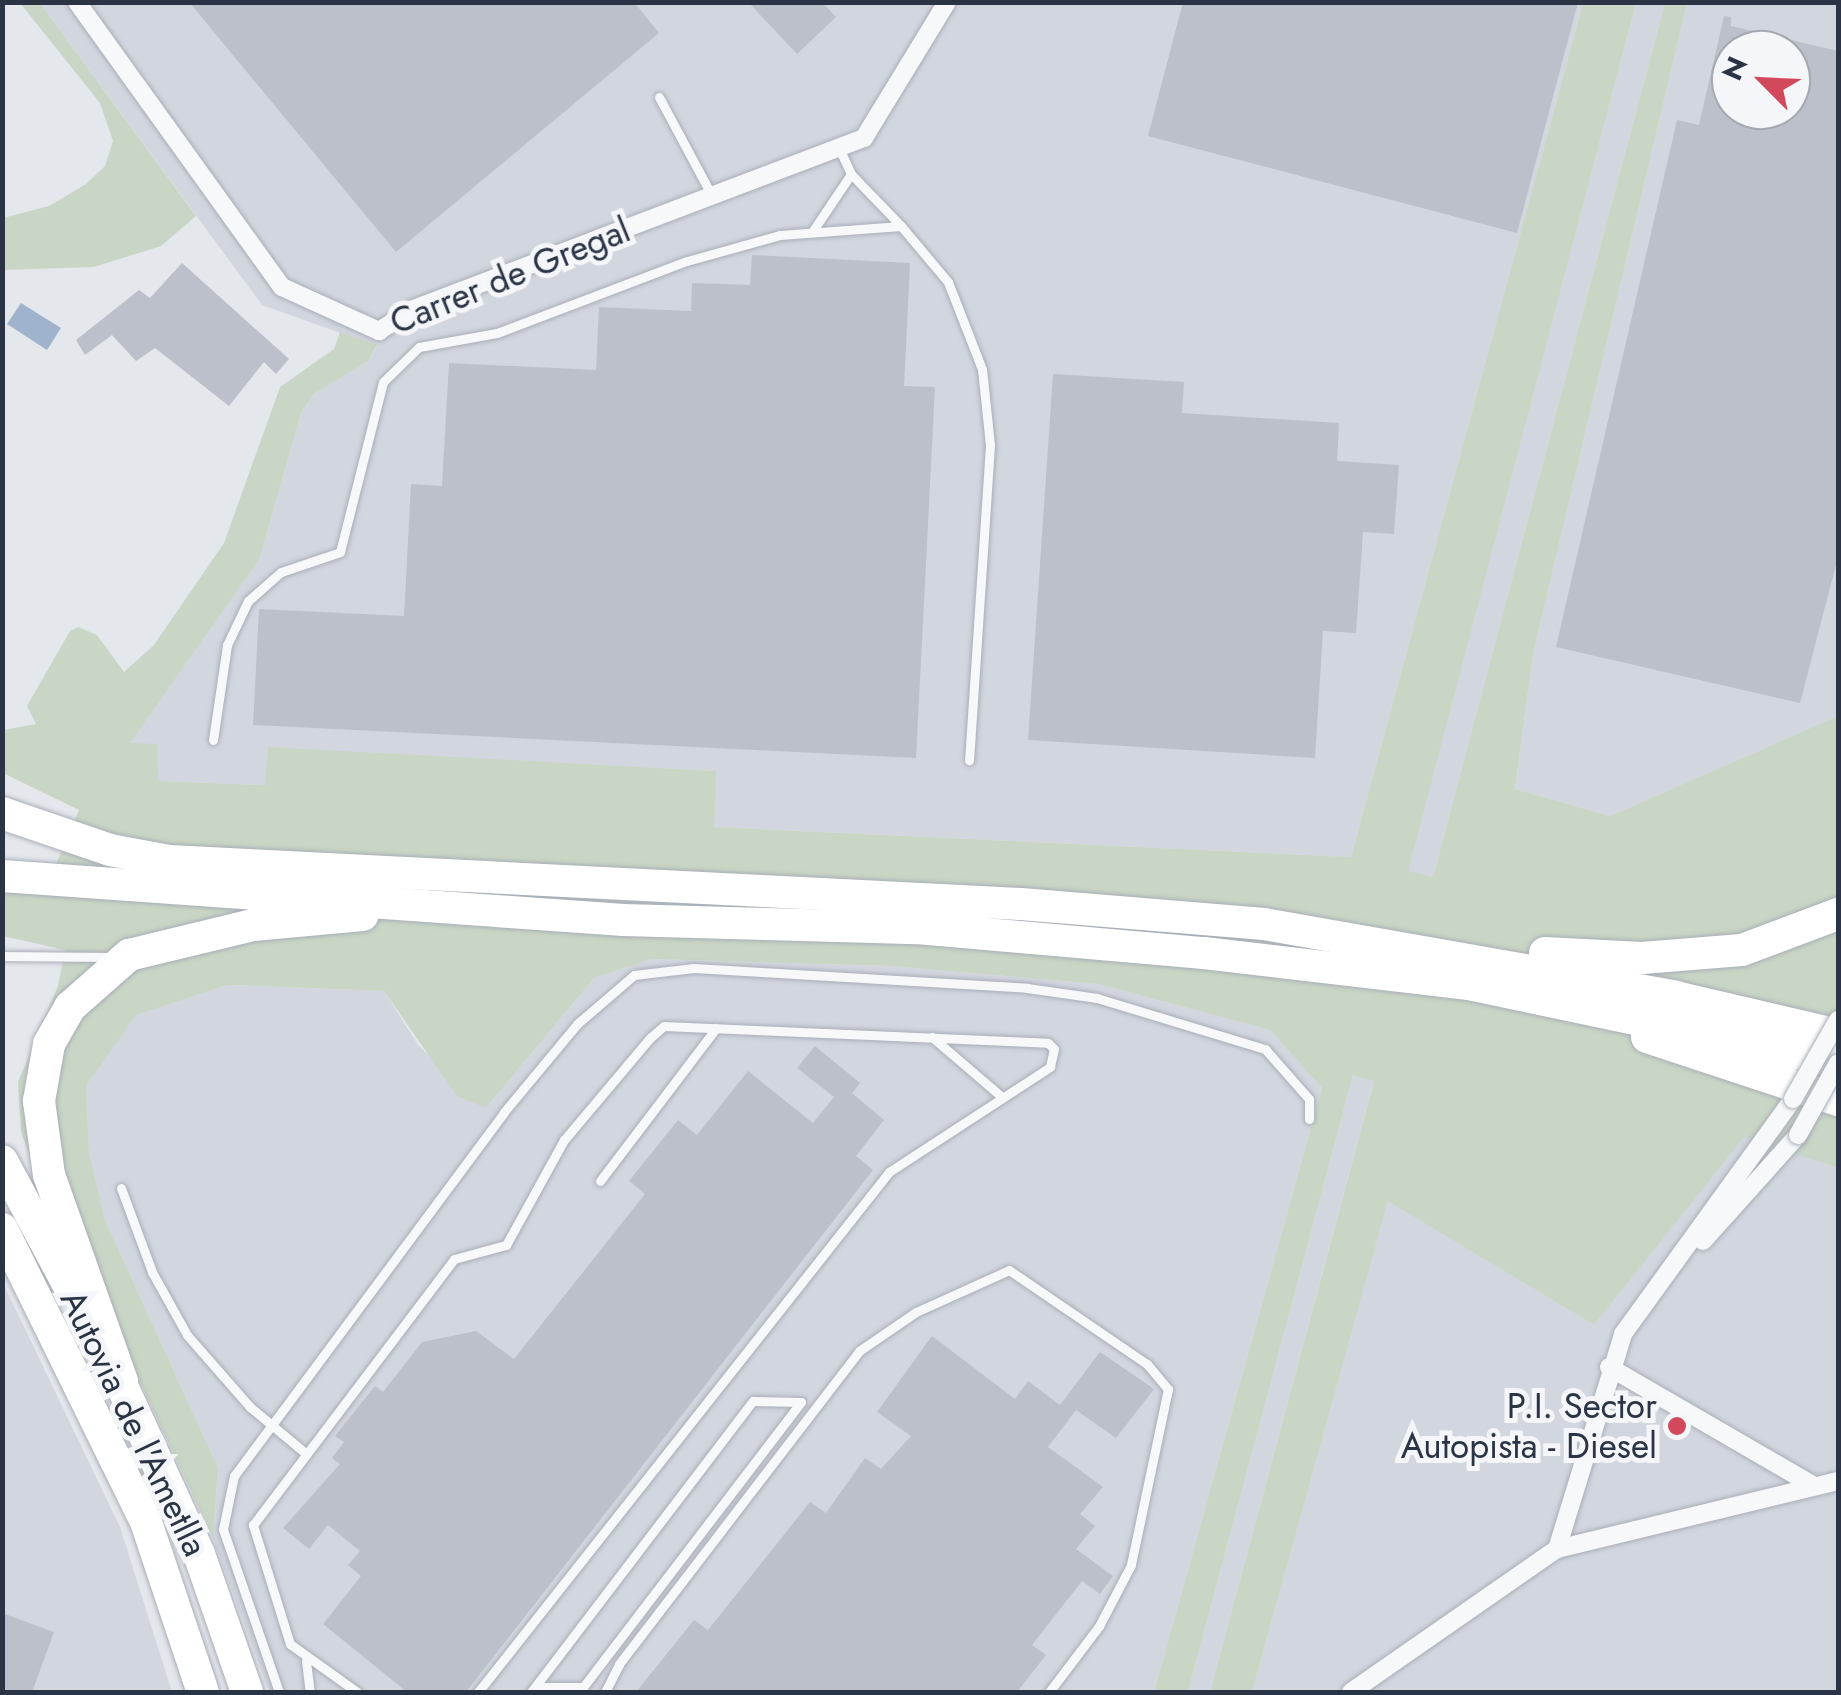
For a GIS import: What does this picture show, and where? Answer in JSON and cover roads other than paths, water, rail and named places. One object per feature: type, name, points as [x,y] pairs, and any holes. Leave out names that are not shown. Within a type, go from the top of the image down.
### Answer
[{"type":"highway","points":[[2,813],[110,850],[169,861],[983,902],[1642,958],[1742,950],[1838,914]]},
{"type":"highway","points":[[2,876],[498,909],[917,928],[1370,973],[1469,984],[1651,1018],[1838,1062]]},
{"type":"highway","points":[[122,1381],[49,1175],[39,1101],[49,1044],[70,1007],[128,955],[253,925],[498,909]]},
{"type":"highway","points":[[1264,924],[1676,997],[1838,1035]]},
{"type":"highway","points":[[1370,973],[1661,1040],[1838,1100]]},
{"type":"highway","name":"Autovia de l'Ametlla","points":[[2,1161],[122,1381],[198,1554],[247,1692]]},
{"type":"highway","name":"Autovia de l'Ametlla","points":[[2,1229],[145,1519],[203,1692]]},
{"type":"street","name":"Carrer de Gregal","points":[[77,2],[282,287],[379,331],[412,310],[864,138],[947,2]]},
{"type":"street","points":[[1557,1549],[1609,1366],[1635,1316],[1684,1258],[1793,1098],[1838,1020]]},
{"type":"street","points":[[1684,1258],[1723,1223],[1798,1135],[1838,1062]]},
{"type":"street","points":[[1609,1366],[1814,1486]]},
{"type":"street","points":[[1351,1692],[1557,1549],[1838,1481]]},
{"type":"lane","points":[[660,98],[712,196]]},
{"type":"lane","points":[[839,148],[851,174],[948,282],[982,370],[990,445],[969,760]]},
{"type":"lane","points":[[812,232],[851,174]]},
{"type":"lane","points":[[213,740],[227,646],[248,601],[281,572],[340,552],[383,382],[419,348],[497,333],[687,261],[812,232],[901,226]]},
{"type":"lane","points":[[2,956],[128,955]]},
{"type":"lane","points":[[279,1692],[223,1529],[234,1476],[504,1112],[576,1024],[634,975],[694,968],[1027,988],[1098,998],[1265,1049],[1310,1099],[1309,1119]]},
{"type":"lane","points":[[357,1692],[306,1660],[290,1644],[252,1534],[260,1510],[454,1259],[506,1245],[564,1140],[650,1038],[664,1026],[1048,1043],[1054,1049],[1050,1066],[889,1172],[478,1692]]},
{"type":"lane","points":[[600,1181],[716,1028]]},
{"type":"lane","points":[[932,1037],[1002,1097]]},
{"type":"lane","points":[[120,1188],[152,1272],[187,1335],[271,1424],[304,1452]]},
{"type":"lane","points":[[605,1692],[619,1664],[859,1351],[916,1312],[1009,1270],[1147,1364],[1168,1390],[1131,1565],[1100,1626],[1050,1692]]},
{"type":"lane","points":[[752,1400],[802,1402],[582,1687],[534,1690],[752,1400]]},
{"type":"lane","points":[[306,1660],[310,1692]]},
{"type":"water","points":[[21,303],[61,328],[47,350],[7,324]]},
{"type":"place","name":"P.I. Sector Autopista - Diesel","points":[[1677,1426]]}]
